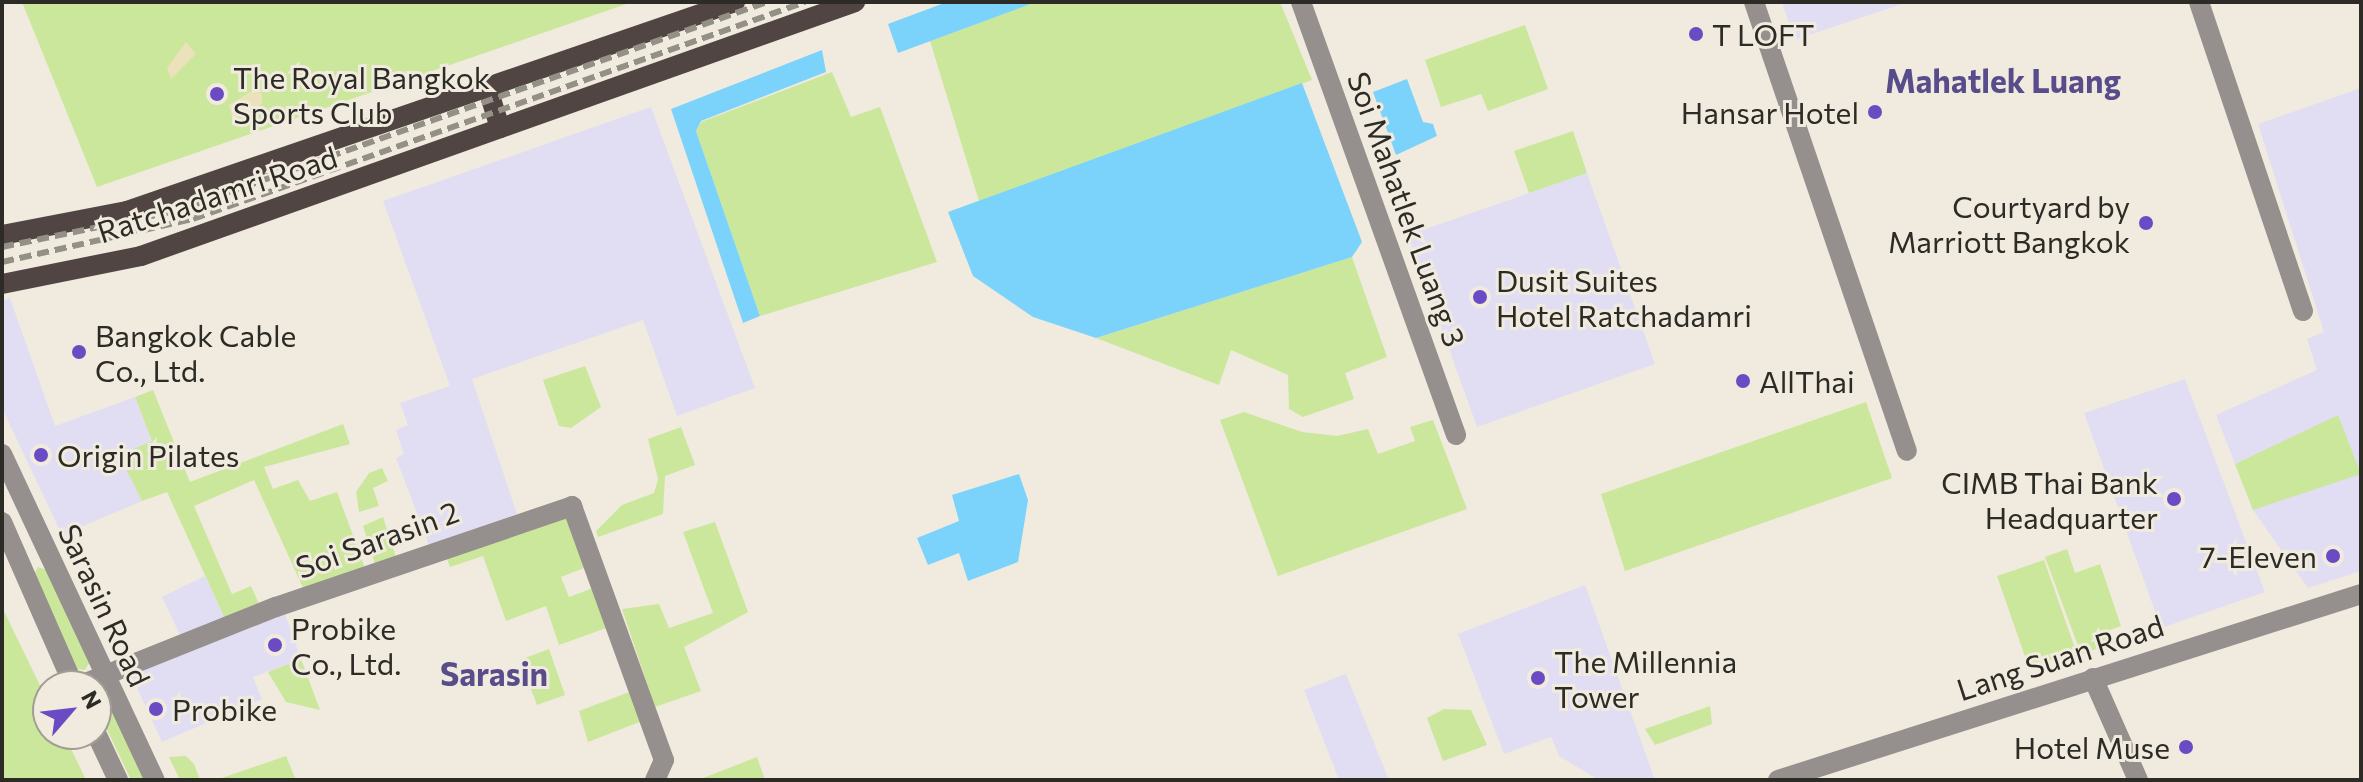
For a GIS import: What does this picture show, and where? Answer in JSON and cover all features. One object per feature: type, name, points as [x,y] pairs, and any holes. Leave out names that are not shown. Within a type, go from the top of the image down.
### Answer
[{"type":"main road","name":"Ratchadamri Road","points":[[2,235],[127,211],[735,2]]},
{"type":"main road","name":"Ratchadamri Road","points":[[2,284],[141,256],[855,2]]},
{"type":"main road","points":[[488,89],[500,128]]},
{"type":"street","name":"Soi Mahatlek Luang 3","points":[[1301,2],[1456,435]]},
{"type":"street","points":[[1754,2],[1907,451]]},
{"type":"street","points":[[2199,2],[2303,311]]},
{"type":"street","name":"Sarasin Road","points":[[2,454],[102,670]]},
{"type":"street","name":"Soi Sarasin 2","points":[[112,672],[565,505],[580,516],[664,760],[655,780]]},
{"type":"street","points":[[4,526],[19,535],[29,513]]},
{"type":"street","name":"Sarasin Road","points":[[4,526],[69,670]]},
{"type":"street","points":[[19,562],[25,545],[44,548]]},
{"type":"street","name":"Lang Suan Road","points":[[1778,780],[1812,775],[2093,678],[2361,594]]},
{"type":"street","points":[[2093,678],[2138,780]]},
{"type":"street","name":"Sarasin Road","points":[[112,691],[155,780]]},
{"type":"street","points":[[104,750],[118,780]]},
{"type":"shaded area","points":[[1782,2],[1908,2],[1794,40]]},
{"type":"shaded area","points":[[2361,88],[2361,571],[2308,588],[2253,510],[2216,415],[2317,370],[2307,339],[2324,332],[2258,124]]},
{"type":"shaded area","points":[[651,107],[755,388],[677,416],[643,320],[472,379],[517,514],[429,545],[396,458],[404,454],[396,430],[408,425],[400,403],[450,386],[383,201]]},
{"type":"shaded area","points":[[1587,173],[1655,364],[1477,427],[1408,235]]},
{"type":"shaded area","points":[[10,298],[55,426],[135,397],[152,441],[119,455],[142,501],[62,535],[2,408],[2,301]]},
{"type":"shaded area","name":"CIMB Thai Bank Headquarter","points":[[2185,379],[2265,592],[2161,628],[2084,413]]},
{"type":"shaded area","points":[[205,576],[226,621],[181,637],[162,597]]},
{"type":"shaded area","points":[[1585,585],[1655,780],[1599,780],[1559,756],[1551,737],[1504,754],[1458,634]]},
{"type":"shaded area","points":[[284,611],[301,659],[253,677],[262,699],[162,742],[130,673]]},
{"type":"shaded area","points":[[1346,674],[1389,780],[1339,780],[1304,690]]},
{"type":"green space","name":"The Royal Bangkok Sports Club","points":[[22,2],[632,2],[97,187]]},
{"type":"green space","points":[[1036,2],[1280,2],[1312,80],[979,201],[930,41]]},
{"type":"green space","points":[[1525,25],[1548,89],[1488,111],[1481,94],[1441,107],[1425,60]]},
{"type":"green space","points":[[832,72],[851,117],[880,107],[937,262],[760,316],[696,131],[701,122]]},
{"type":"green space","points":[[1573,131],[1587,173],[1529,193],[1514,151]]},
{"type":"green space","points":[[1352,257],[1387,357],[1345,373],[1354,399],[1303,417],[1289,409],[1288,375],[1231,350],[1219,385],[1096,338]]},
{"type":"green space","points":[[585,366],[601,407],[571,428],[559,426],[543,380]]},
{"type":"green space","points":[[153,390],[190,482],[343,424],[350,444],[264,467],[273,489],[298,480],[310,501],[337,492],[365,568],[304,590],[254,480],[194,506],[232,594],[251,586],[260,606],[226,621],[167,492],[142,501],[119,455],[152,441],[135,397]]},
{"type":"green space","points":[[1866,402],[1892,478],[1625,571],[1601,494]]},
{"type":"green space","points":[[1244,412],[1302,432],[1337,436],[1368,429],[1378,454],[1415,441],[1410,427],[1433,420],[1467,509],[1278,576],[1220,420]]},
{"type":"green space","points":[[2338,415],[2361,474],[2253,510],[2235,464]]},
{"type":"green space","points":[[681,427],[695,465],[665,476],[663,514],[598,537],[596,531],[622,505],[654,493],[658,479],[648,439]]},
{"type":"green space","points":[[382,468],[388,481],[373,488],[379,506],[359,512],[356,492],[369,473]]},
{"type":"green space","points":[[566,512],[589,566],[561,577],[569,597],[596,587],[609,627],[559,645],[546,606],[506,621],[483,556],[450,567],[445,553]]},
{"type":"green space","points":[[383,517],[396,557],[375,564],[363,526]]},
{"type":"green space","points":[[715,522],[748,612],[684,647],[701,691],[655,707],[622,609],[659,604],[669,628],[713,613],[683,532]]},
{"type":"green space","points":[[2067,549],[2075,573],[2100,564],[2121,626],[2110,630],[2114,643],[2081,654],[2045,557]]},
{"type":"green space","points":[[2044,560],[2076,651],[2029,668],[1997,576]]},
{"type":"green space","points":[[38,567],[49,571],[91,660],[85,670],[75,669],[33,576]]},
{"type":"green space","points":[[2,607],[33,670],[32,750],[72,750],[86,780],[2,780]]},
{"type":"green space","points":[[549,649],[565,695],[537,705],[520,660]]},
{"type":"green space","points":[[301,659],[320,710],[286,702],[268,672]]},
{"type":"green space","points":[[632,691],[642,721],[588,742],[579,711]]},
{"type":"green space","points":[[1710,706],[1712,724],[1655,745],[1645,729]]},
{"type":"green space","points":[[1444,709],[1471,710],[1487,745],[1443,761],[1427,718]]},
{"type":"green space","points":[[112,710],[146,780],[131,780],[112,740]]},
{"type":"green space","points":[[186,756],[194,764],[200,780],[180,780],[169,757]]},
{"type":"green space","points":[[286,756],[296,780],[216,780]]},
{"type":"green space","points":[[757,757],[765,780],[698,780]]},
{"type":"sand","points":[[186,42],[196,54],[171,79],[167,68]]},
{"type":"sand","points":[[252,91],[262,93],[262,104],[233,120],[229,105]]},
{"type":"water","points":[[947,2],[1036,2],[898,53],[888,24]]},
{"type":"water","points":[[822,50],[826,72],[701,121],[696,131],[760,316],[743,323],[671,109]]},
{"type":"water","points":[[1407,79],[1423,122],[1433,124],[1437,136],[1396,155],[1373,92]]},
{"type":"water","points":[[1302,83],[1362,242],[1352,257],[1096,338],[1033,317],[973,276],[948,212]]},
{"type":"water","points":[[1019,474],[1028,500],[1018,562],[968,581],[959,553],[928,565],[917,538],[959,521],[952,495]]},
{"type":"railway","points":[[2,247],[176,211],[767,2]]},
{"type":"railway","points":[[2,262],[193,219],[805,2]]},
{"type":"place","name":"T LOFT","points":[[1696,34]]},
{"type":"place","name":"The Royal Bangkok Sports Club","points":[[217,94]]},
{"type":"place","name":"Hansar Hotel","points":[[1875,112]]},
{"type":"place","name":"Courtyard by Marriott Bangkok","points":[[2146,223]]},
{"type":"place","name":"Dusit Suites Hotel Ratchadamri","points":[[1480,297]]},
{"type":"place","name":"Bangkok Cable Co., Ltd.","points":[[79,352]]},
{"type":"place","name":"AllThai","points":[[1743,381]]},
{"type":"place","name":"Origin Pilates","points":[[41,455]]},
{"type":"place","name":"CIMB Thai Bank Headquarter","points":[[2174,499]]},
{"type":"place","name":"7-Eleven","points":[[2333,556]]},
{"type":"place","name":"Probike Co., Ltd.","points":[[275,645]]},
{"type":"place","name":"The Millennia Tower","points":[[1538,678]]},
{"type":"place","name":"Probike","points":[[156,709]]},
{"type":"place","name":"Hotel Muse","points":[[2186,747]]},
{"type":"district","name":"Mahatlek Luang","points":[[2003,80]]},
{"type":"district","name":"Sarasin","points":[[494,673]]}]
